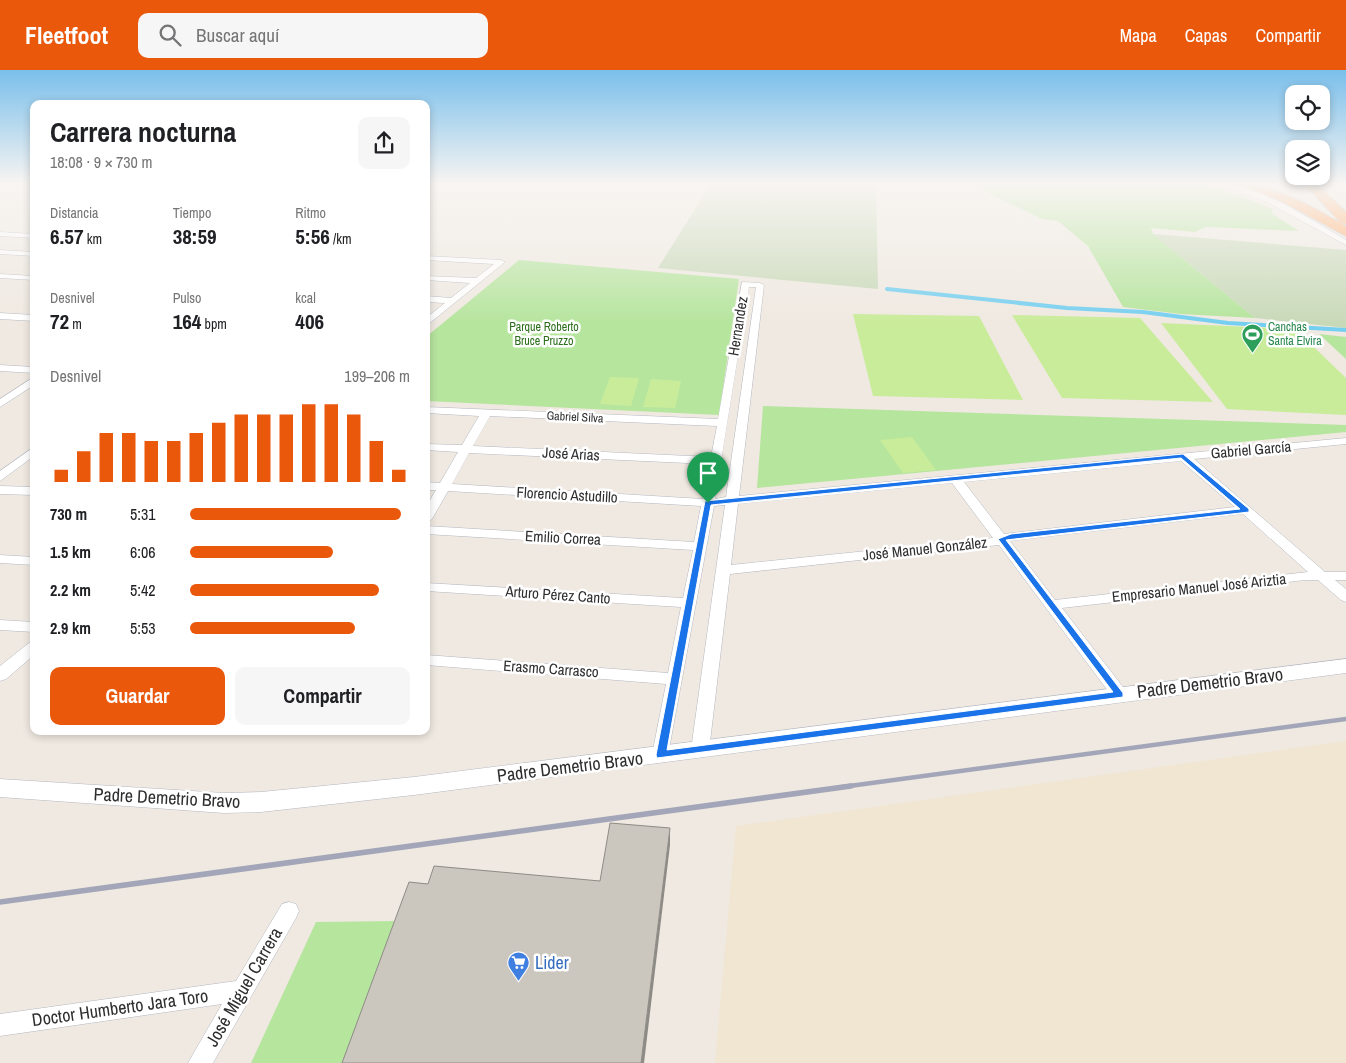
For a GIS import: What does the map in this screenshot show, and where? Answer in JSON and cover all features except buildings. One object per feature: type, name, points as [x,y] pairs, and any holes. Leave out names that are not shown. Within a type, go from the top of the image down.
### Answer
[{"type":"street","points":[[1324,230],[1346,243]]},
{"type":"street","points":[[0,234],[30,236]]},
{"type":"street","points":[[0,252],[30,254]]},
{"type":"street","points":[[430,258],[501,262],[430,320]]},
{"type":"street","points":[[0,276],[30,278]]},
{"type":"street","points":[[430,278],[478,281]]},
{"type":"street","name":"Hernandez","points":[[661,755],[723,424],[745,284],[760,285],[700,750]]},
{"type":"street","points":[[430,299],[454,301]]},
{"type":"street","points":[[0,316],[30,318]]},
{"type":"street","points":[[0,368],[30,370]]},
{"type":"street","points":[[0,404],[30,383]]},
{"type":"street","name":"Gabriel Silva","points":[[430,410],[723,424]]},
{"type":"street","points":[[430,512],[486,413]]},
{"type":"street","name":"Gabriel García","points":[[708,503],[1346,441]]},
{"type":"street","name":"José Arias","points":[[430,447],[716,461]]},
{"type":"street","points":[[0,477],[30,453]]},
{"type":"street","points":[[1183,456],[1346,596]]},
{"type":"street","points":[[955,478],[1120,695]]},
{"type":"street","name":"Florencio Astudillo","points":[[430,486],[708,503]]},
{"type":"street","points":[[0,490],[30,491]]},
{"type":"street","name":"José Manuel González","points":[[723,570],[981,544],[1011,536],[1246,510]]},
{"type":"street","name":"Emilio Correa","points":[[430,530],[700,546]]},
{"type":"street","points":[[0,559],[30,561]]},
{"type":"street","name":"Empresario Manuel José Ariztia","points":[[1052,605],[1305,576],[1346,576]]},
{"type":"street","name":"Arturo Pérez Canto","points":[[430,587],[689,603]]},
{"type":"street","points":[[0,624],[30,627]]},
{"type":"street","points":[[0,675],[30,650]]},
{"type":"street","name":"Erasmo Carrasco","points":[[430,660],[675,679]]},
{"type":"street","name":"Padre Demetrio Bravo","points":[[0,788],[171,801],[261,802],[414,786],[1346,666]]},
{"type":"street","name":"José Miguel Carrera","points":[[200,1063],[288,911]]},
{"type":"street","name":"Doctor Humberto Jara Toro","points":[[0,1025],[240,991]]},
{"type":"shaded area","points":[[1346,741],[1346,1063],[715,1063],[736,826]]},
{"type":"green space","points":[[682,230],[877,230],[878,289],[658,268]]},
{"type":"green space","points":[[1069,230],[1152,230],[1153,234],[1255,318],[1181,314],[1123,307],[1088,246]]},
{"type":"green space","points":[[1177,230],[1199,230],[1195,232]]},
{"type":"green space","points":[[1153,234],[1346,250],[1346,328],[1255,318]]},
{"type":"green space","name":"Parque Roberto Bruce Pruzzo","points":[[519,260],[739,279],[719,415],[430,401],[430,334]]},
{"type":"green space","points":[[853,314],[979,316],[1023,400],[873,396]]},
{"type":"green space","points":[[1012,315],[1140,318],[1213,402],[1062,398]]},
{"type":"green space","name":"Canchas Santa Elvira","points":[[1161,323],[1295,329],[1346,378],[1346,415],[1227,409]]},
{"type":"green space","points":[[1319,334],[1346,337],[1346,359]]},
{"type":"green space","points":[[610,377],[639,378],[631,406],[600,404]]},
{"type":"green space","points":[[651,379],[681,381],[675,408],[643,407]]},
{"type":"green space","points":[[763,406],[1346,425],[1346,432],[757,488]]},
{"type":"green space","points":[[912,437],[936,470],[903,473],[880,440]]},
{"type":"green space","points":[[398,921],[343,1063],[251,1063],[316,922]]},
{"type":"waterway","points":[[887,289],[1067,308],[1143,312],[1228,323],[1346,330]]},
{"type":"railway","points":[[842,787],[1346,719]]},
{"type":"railway","points":[[0,902],[851,786]]},
{"type":"place","name":"Canchas Santa Elvira","points":[[1252,353]]},
{"type":"place","name":"Lider","points":[[519,982]]},
{"type":"route","points":[[1183,456],[1246,510],[1011,536],[1002,539],[1120,695],[661,755],[708,503],[1183,456]]}]
